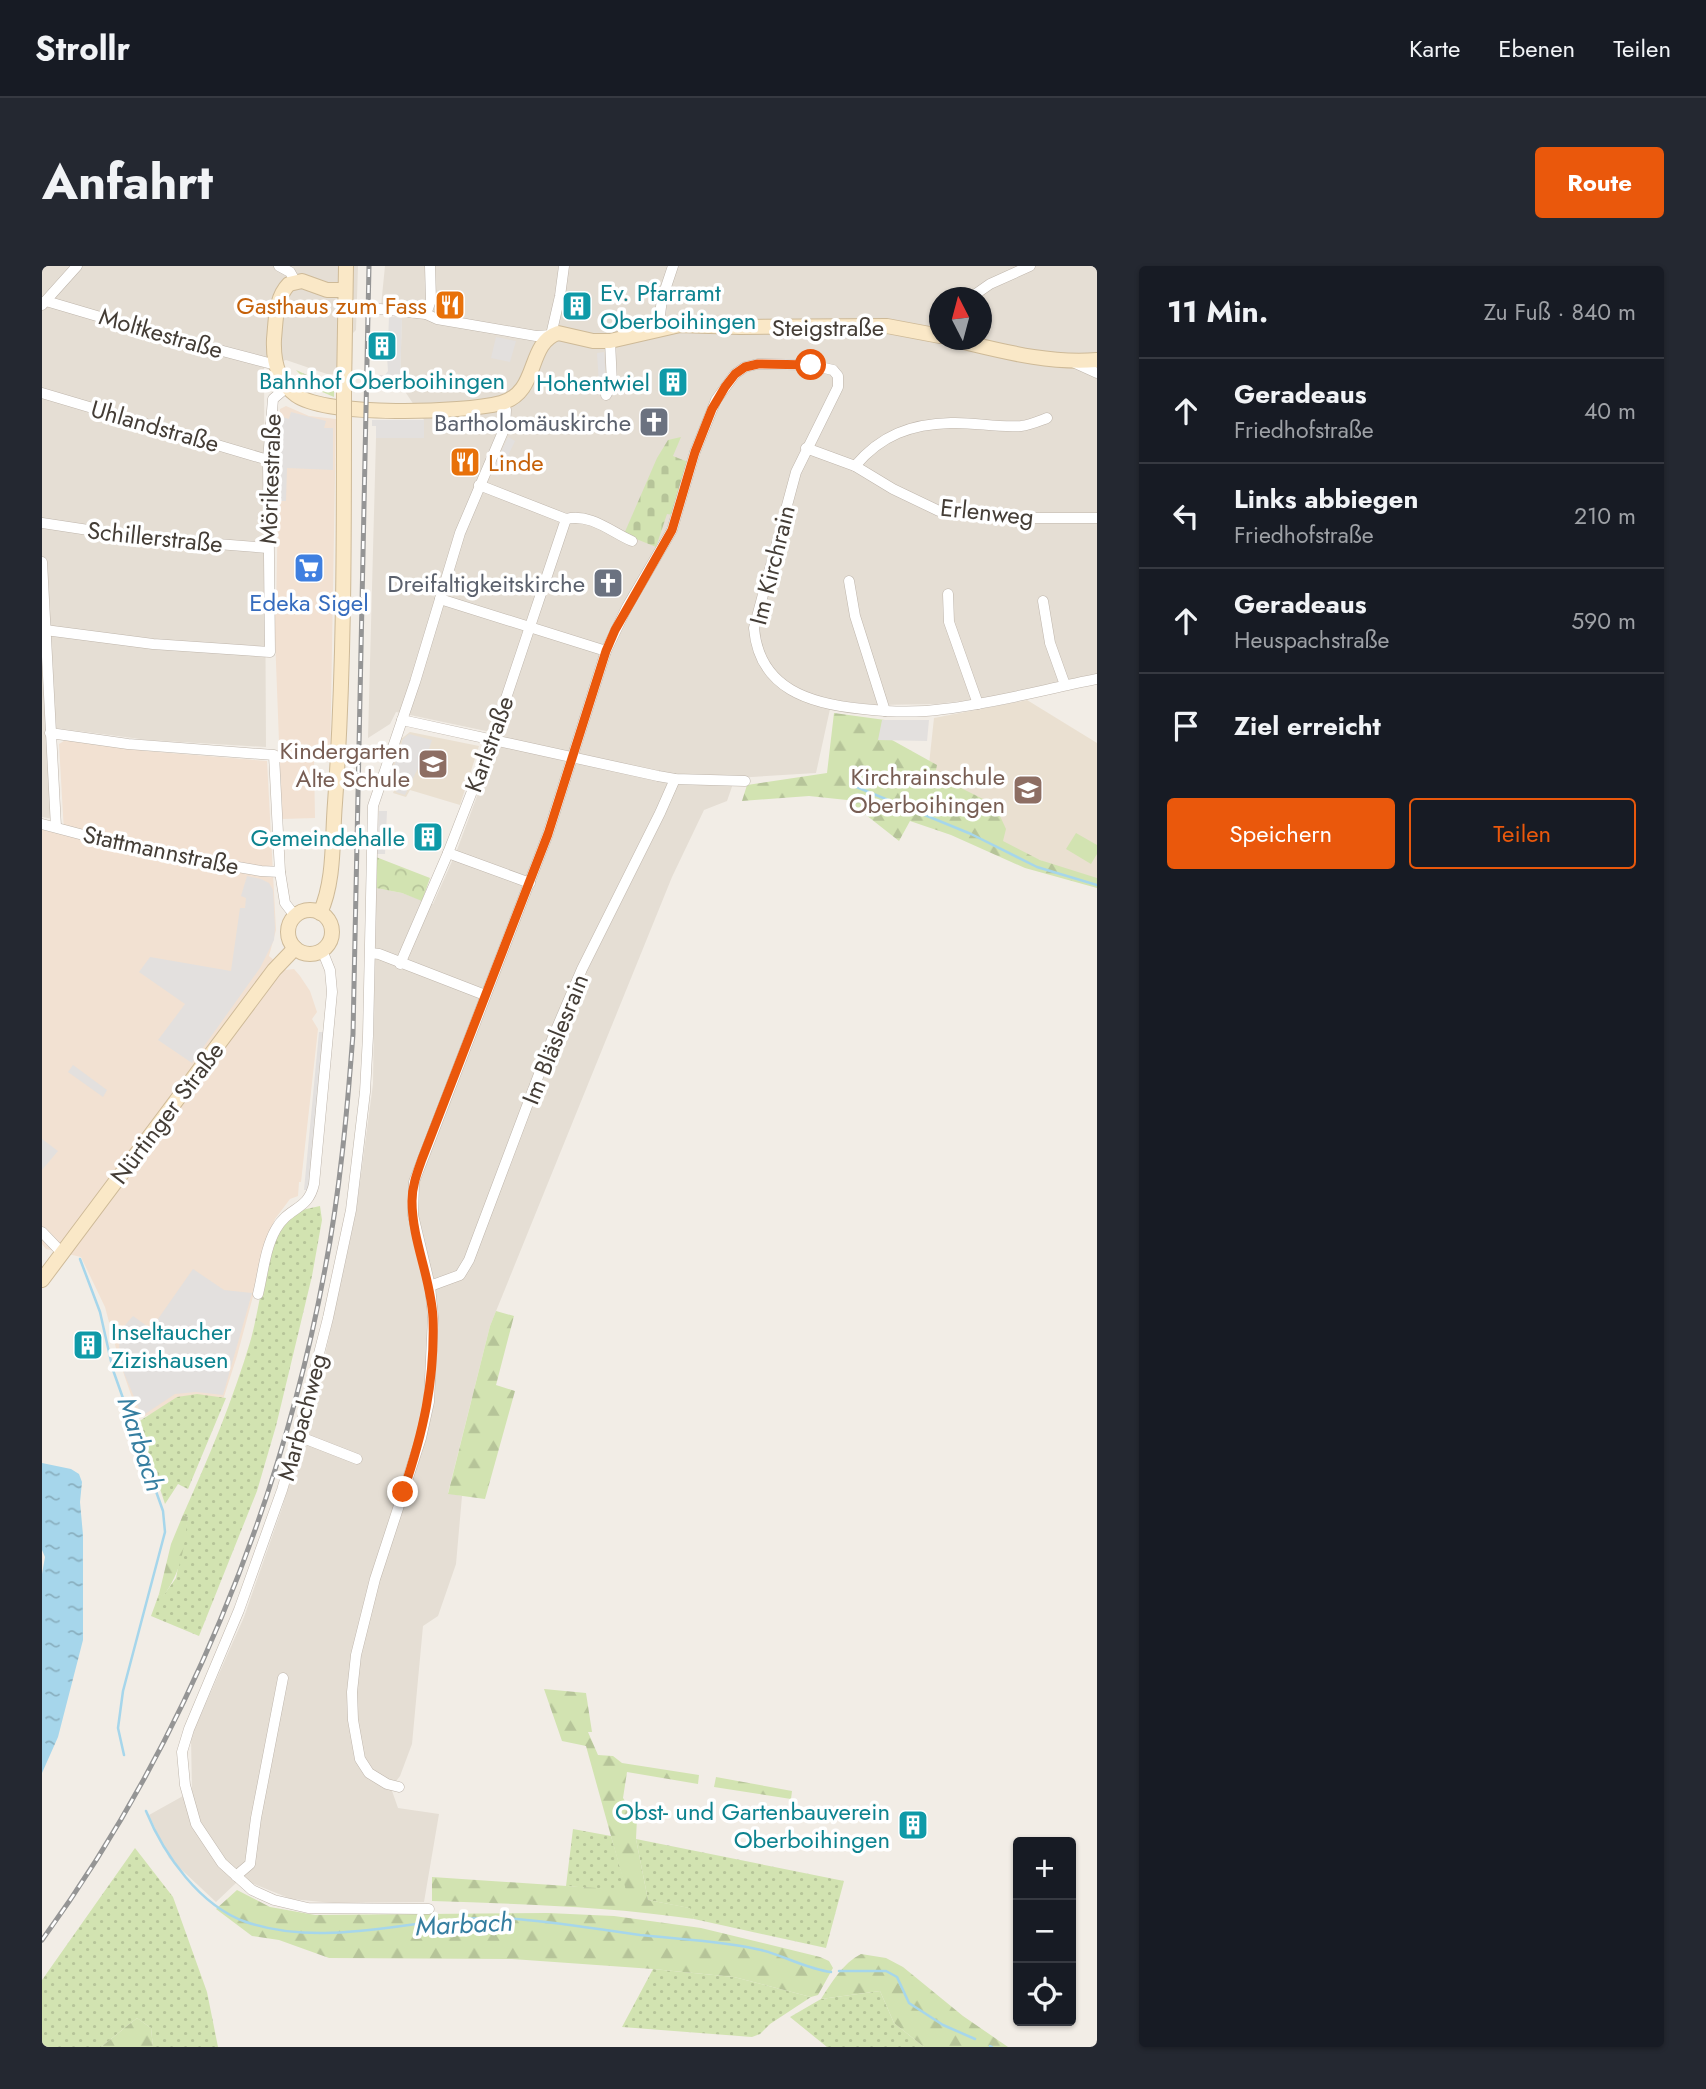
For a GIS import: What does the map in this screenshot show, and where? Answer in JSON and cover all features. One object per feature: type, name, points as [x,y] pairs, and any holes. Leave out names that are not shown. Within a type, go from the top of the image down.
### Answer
[{"type":"main road","points":[[320,913],[326,900],[330,867],[338,764],[345,496],[346,266]]},
{"type":"main road","points":[[295,281],[308,282],[327,290],[345,290]]},
{"type":"main road","name":"Mörikestraße","points":[[287,387],[276,365],[274,345],[277,306],[285,288],[295,281]]},
{"type":"main road","name":"Steigstraße","points":[[551,335],[561,332],[593,341],[610,341],[680,325],[887,326],[929,334]]},
{"type":"main road","points":[[287,387],[310,403],[338,408],[425,410],[503,403],[520,393],[544,343],[551,335]]},
{"type":"main road","points":[[992,348],[1042,359],[1074,362],[1097,360]]},
{"type":"main road","points":[[307,911],[320,913],[329,922],[329,942],[322,950],[307,953],[295,948],[288,934],[289,924],[295,916],[307,911]]},
{"type":"main road","name":"Nürtinger Straße","points":[[42,1280],[274,970],[295,948]]},
{"type":"street","points":[[44,303],[77,266]]},
{"type":"street","points":[[279,266],[290,272],[295,281]]},
{"type":"street","points":[[426,314],[431,300],[430,266]]},
{"type":"street","points":[[380,309],[426,314],[438,319],[536,336],[551,335],[564,266]]},
{"type":"street","points":[[658,330],[662,299],[673,266]]},
{"type":"street","points":[[986,287],[1030,266]]},
{"type":"street","name":"Moltkestraße","points":[[44,303],[276,365]]},
{"type":"street","points":[[606,395],[612,384],[610,341]]},
{"type":"street","points":[[1074,362],[1097,373]]},
{"type":"street","name":"Im Kirchrain","points":[[606,651],[621,619],[672,530],[695,452],[712,409],[735,374],[745,367],[758,364],[811,365],[833,370],[838,376],[838,387],[796,472],[757,612],[755,646],[769,673],[799,695],[833,705],[885,711],[941,710],[1097,679]]},
{"type":"street","name":"Mörikestraße","points":[[45,631],[153,644],[270,652],[268,460],[273,399],[287,387]]},
{"type":"street","name":"Uhlandstraße","points":[[42,393],[268,460]]},
{"type":"street","points":[[503,403],[506,410],[505,427],[460,533],[402,720],[675,779],[745,781]]},
{"type":"street","points":[[855,466],[869,449],[889,436],[908,429],[950,423],[1023,426],[1047,418]]},
{"type":"street","name":"Erlenweg","points":[[806,448],[855,466],[912,499],[939,511],[1025,518],[1097,518]]},
{"type":"street","points":[[479,485],[566,519],[576,517],[603,524],[632,541]]},
{"type":"street","name":"Karlstraße","points":[[400,964],[448,853],[492,740],[566,519]]},
{"type":"street","name":"Schillerstraße","points":[[42,523],[141,538],[268,548]]},
{"type":"street","points":[[42,562],[56,827]]},
{"type":"street","points":[[849,581],[855,616],[885,711]]},
{"type":"street","points":[[948,594],[949,622],[978,704]]},
{"type":"street","points":[[399,1787],[387,1784],[369,1773],[360,1759],[353,1720],[352,1692],[356,1655],[375,1579],[421,1438],[423,1419],[429,1402],[433,1317],[430,1286],[412,1215],[414,1182],[562,795],[606,651],[440,599]]},
{"type":"street","points":[[1044,601],[1050,643],[1065,685]]},
{"type":"street","name":"Marbachweg","points":[[402,720],[373,806],[371,953],[365,1081],[351,1210],[342,1260],[298,1436],[263,1545],[182,1752],[185,1785],[196,1824],[222,1863],[245,1886],[263,1895],[308,1908],[429,1909]]},
{"type":"street","points":[[50,733],[128,744],[274,755],[285,904],[295,916]]},
{"type":"street","name":"Im Bläslesrain","points":[[430,1286],[460,1275],[469,1260],[577,980],[675,779]]},
{"type":"street","name":"Stattmannstraße","points":[[42,824],[144,851],[261,872],[281,872]]},
{"type":"street","points":[[448,853],[530,883]]},
{"type":"street","points":[[258,1294],[275,1229],[284,1216],[309,1199],[314,1184],[332,992],[330,970],[322,950]]},
{"type":"street","points":[[371,953],[485,995]]},
{"type":"street","points":[[42,1232],[63,1254]]},
{"type":"street","points":[[298,1436],[357,1459]]},
{"type":"street","points":[[236,1876],[250,1864],[256,1818],[283,1678]]},
{"type":"shaded area","points":[[42,266],[358,266],[352,375],[327,374],[286,360],[264,367],[266,747],[148,740],[47,727],[53,819],[42,817]]},
{"type":"shaded area","points":[[385,266],[1097,266],[1097,674],[987,698],[937,704],[876,705],[832,700],[816,773],[735,778],[727,801],[704,810],[672,877],[490,1326],[448,1493],[462,1496],[456,1564],[438,1616],[423,1626],[412,1744],[400,1776],[391,1788],[398,1808],[439,1814],[424,1902],[333,1903],[291,1899],[254,1884],[236,1883],[216,1902],[169,1858],[149,1815],[192,1791],[191,1737],[244,1617],[282,1508],[319,1383],[356,1212],[373,1084],[376,888],[402,893],[433,904],[457,850],[500,734],[396,712],[390,724],[368,738],[376,438],[424,437],[424,420],[400,384],[402,310],[381,306]]},
{"type":"shaded area","points":[[389,316],[402,318],[400,384],[390,384],[390,390],[376,386],[376,375],[385,375],[388,371],[386,343]]},
{"type":"shaded area","points":[[496,337],[516,341],[510,362],[491,358]]},
{"type":"shaded area","points":[[604,352],[606,385],[599,385],[597,353]]},
{"type":"shaded area","points":[[286,406],[309,416],[336,419],[330,762],[314,761],[315,818],[282,819],[274,611],[280,409]]},
{"type":"shaded area","points":[[291,412],[326,421],[324,428],[333,428],[333,470],[287,468],[286,501],[279,501],[282,417],[289,419]]},
{"type":"shaded area","points":[[372,420],[424,420],[424,438],[376,438],[376,426],[372,426]]},
{"type":"shaded area","points":[[508,437],[515,441],[498,477],[491,474]]},
{"type":"shaded area","name":"Kirchrainschule Oberboihingen","points":[[1027,700],[1097,743],[1097,884],[1000,843],[928,774],[934,718]]},
{"type":"shaded area","points":[[882,720],[929,720],[927,741],[878,740]]},
{"type":"shaded area","name":"Kindergarten Alte Schule","points":[[410,732],[479,746],[460,805],[410,790],[406,797],[393,793],[396,785],[387,782],[401,739]]},
{"type":"shaded area","points":[[409,734],[432,740],[423,767],[419,766],[405,795],[396,792],[398,784],[389,781],[403,739]]},
{"type":"shaded area","points":[[67,739],[146,751],[267,761],[276,930],[269,956],[286,970],[294,969],[300,976],[310,991],[317,1012],[312,1019],[318,1029],[298,1196],[290,1199],[275,1219],[220,1409],[163,1410],[139,1418],[105,1307],[81,1257],[46,1249],[42,1244],[42,828],[64,832],[59,744]]},
{"type":"shaded area","points":[[379,811],[387,811],[385,854],[377,854]]},
{"type":"shaded area","points":[[247,876],[269,883],[273,890],[274,940],[260,968],[192,1063],[158,1040],[185,1004],[139,972],[150,957],[231,971],[240,908],[245,908],[246,898],[241,896]]},
{"type":"shaded area","points":[[319,1032],[325,1032],[310,1190],[304,1190]]},
{"type":"shaded area","points":[[73,1065],[107,1090],[103,1097],[68,1072]]},
{"type":"shaded area","points":[[42,1139],[58,1151],[42,1170]]},
{"type":"shaded area","points":[[193,1269],[224,1290],[252,1293],[223,1395],[196,1392],[175,1394],[142,1416],[124,1373],[119,1351],[120,1331],[133,1316],[151,1329]]},
{"type":"green space","points":[[296,370],[318,380],[326,391],[334,391],[334,397],[313,388]]},
{"type":"green space","points":[[681,437],[673,456],[688,462],[673,515],[667,514],[656,547],[624,534],[657,458],[668,440]]},
{"type":"green space","points":[[834,713],[885,720],[883,735],[937,765],[935,775],[995,805],[1006,829],[1003,841],[1040,860],[1097,878],[1097,888],[1025,868],[951,835],[910,821],[899,841],[847,800],[809,796],[742,801],[747,785],[827,773]]},
{"type":"green space","points":[[1076,833],[1097,845],[1097,854],[1091,864],[1066,849]]},
{"type":"green space","points":[[376,857],[430,878],[422,901],[402,893],[376,888]]},
{"type":"green space","points":[[320,1206],[322,1220],[312,1276],[276,1426],[257,1491],[199,1636],[151,1616],[159,1594],[163,1596],[176,1578],[188,1517],[183,1515],[220,1428],[244,1362],[273,1245],[286,1220],[293,1214]]},
{"type":"green space","points":[[496,1311],[514,1316],[496,1385],[515,1391],[485,1499],[448,1494],[490,1326]]},
{"type":"green space","points":[[197,1394],[226,1398],[188,1489],[178,1484],[165,1504],[138,1422],[177,1397]]},
{"type":"green space","points":[[183,1515],[188,1517],[181,1559],[175,1577],[163,1597],[159,1594],[171,1544]]},
{"type":"green space","points":[[544,1689],[586,1693],[592,1732],[588,1732],[598,1755],[613,1756],[622,1763],[699,1775],[698,1784],[627,1772],[623,1798],[637,1818],[636,1839],[648,1900],[690,1908],[694,1919],[596,1908],[432,1901],[432,1877],[626,1890],[586,1746],[562,1741]]},
{"type":"green space","points":[[716,1777],[792,1791],[791,1799],[714,1787]]},
{"type":"green space","points":[[573,1829],[611,1836],[627,1891],[566,1886]]},
{"type":"green space","points":[[636,1839],[844,1881],[826,1948],[694,1919],[689,1908],[648,1900]]},
{"type":"green space","points":[[135,1848],[173,1897],[207,1992],[218,2047],[153,2047],[151,2028],[137,2018],[101,2047],[42,2047],[42,1980]]},
{"type":"green space","points":[[237,1890],[270,1907],[315,1915],[548,1913],[614,1916],[701,1928],[820,1957],[829,1961],[833,1968],[818,1995],[811,1997],[734,1977],[653,1969],[512,1959],[329,1958],[279,1940],[252,1936],[216,1909]]},
{"type":"green space","points":[[861,1954],[886,1958],[903,1967],[963,2016],[1008,2047],[924,2047],[894,2023],[880,1991],[821,1999],[843,1968]]},
{"type":"green space","points":[[653,1969],[734,1977],[811,1997],[752,2037],[622,2027]]},
{"type":"green space","points":[[880,1991],[894,2023],[924,2047],[827,2047],[790,2017],[821,1999]]},
{"type":"green space","points":[[137,2018],[151,2028],[153,2047],[101,2047]]},
{"type":"water","points":[[42,1463],[71,1469],[79,1474],[82,1482],[80,1502],[83,1535],[83,1640],[58,1737],[42,1773],[42,1574],[45,1557],[42,1550]]},
{"type":"waterway","points":[[854,786],[971,834],[1037,867],[1097,885]]},
{"type":"waterway","name":"Marbach","points":[[80,1259],[100,1312],[113,1370],[163,1511],[165,1532],[123,1691],[118,1728],[124,1755]]},
{"type":"waterway","name":"Marbach","points":[[146,1811],[173,1861],[199,1891],[229,1914],[246,1922],[277,1930],[340,1933],[466,1919],[515,1919],[732,1944],[761,1950],[831,1972]]},
{"type":"waterway","name":"Marbach","points":[[839,1971],[886,1971],[897,1977],[909,2003],[943,2025],[975,2039]]},
{"type":"railway","points":[[42,1940],[93,1865],[140,1786],[182,1704],[220,1620],[254,1534],[282,1446],[306,1358],[325,1269],[342,1152],[353,1034],[369,266]]},
{"type":"place","name":"Gasthaus zum Fass","points":[[450,305]]},
{"type":"place","name":"Ev. Pfarramt Oberboihingen","points":[[577,306]]},
{"type":"place","name":"Bahnhof Oberboihingen","points":[[382,346]]},
{"type":"place","name":"Hohentwiel","points":[[673,382]]},
{"type":"place","name":"Bartholomäuskirche","points":[[654,422]]},
{"type":"place","name":"Linde","points":[[465,462]]},
{"type":"place","name":"Edeka Sigel","points":[[309,568]]},
{"type":"place","name":"Dreifaltigkeitskirche","points":[[608,583]]},
{"type":"place","name":"Kindergarten Alte Schule","points":[[433,764]]},
{"type":"place","name":"Kirchrainschule Oberboihingen","points":[[1028,790]]},
{"type":"place","name":"Gemeindehalle","points":[[428,837]]},
{"type":"place","name":"Inseltaucher Zizishausen","points":[[88,1345]]},
{"type":"place","name":"Obst- und Gartenbauverein Oberboihingen","points":[[913,1825]]},
{"type":"route","points":[[403,1492],[421,1438],[432,1373],[433,1317],[430,1286],[412,1215],[414,1182],[422,1159],[548,834],[606,651],[645,575],[672,530],[695,452],[716,400],[735,374],[745,367],[758,364],[811,365]]}]
